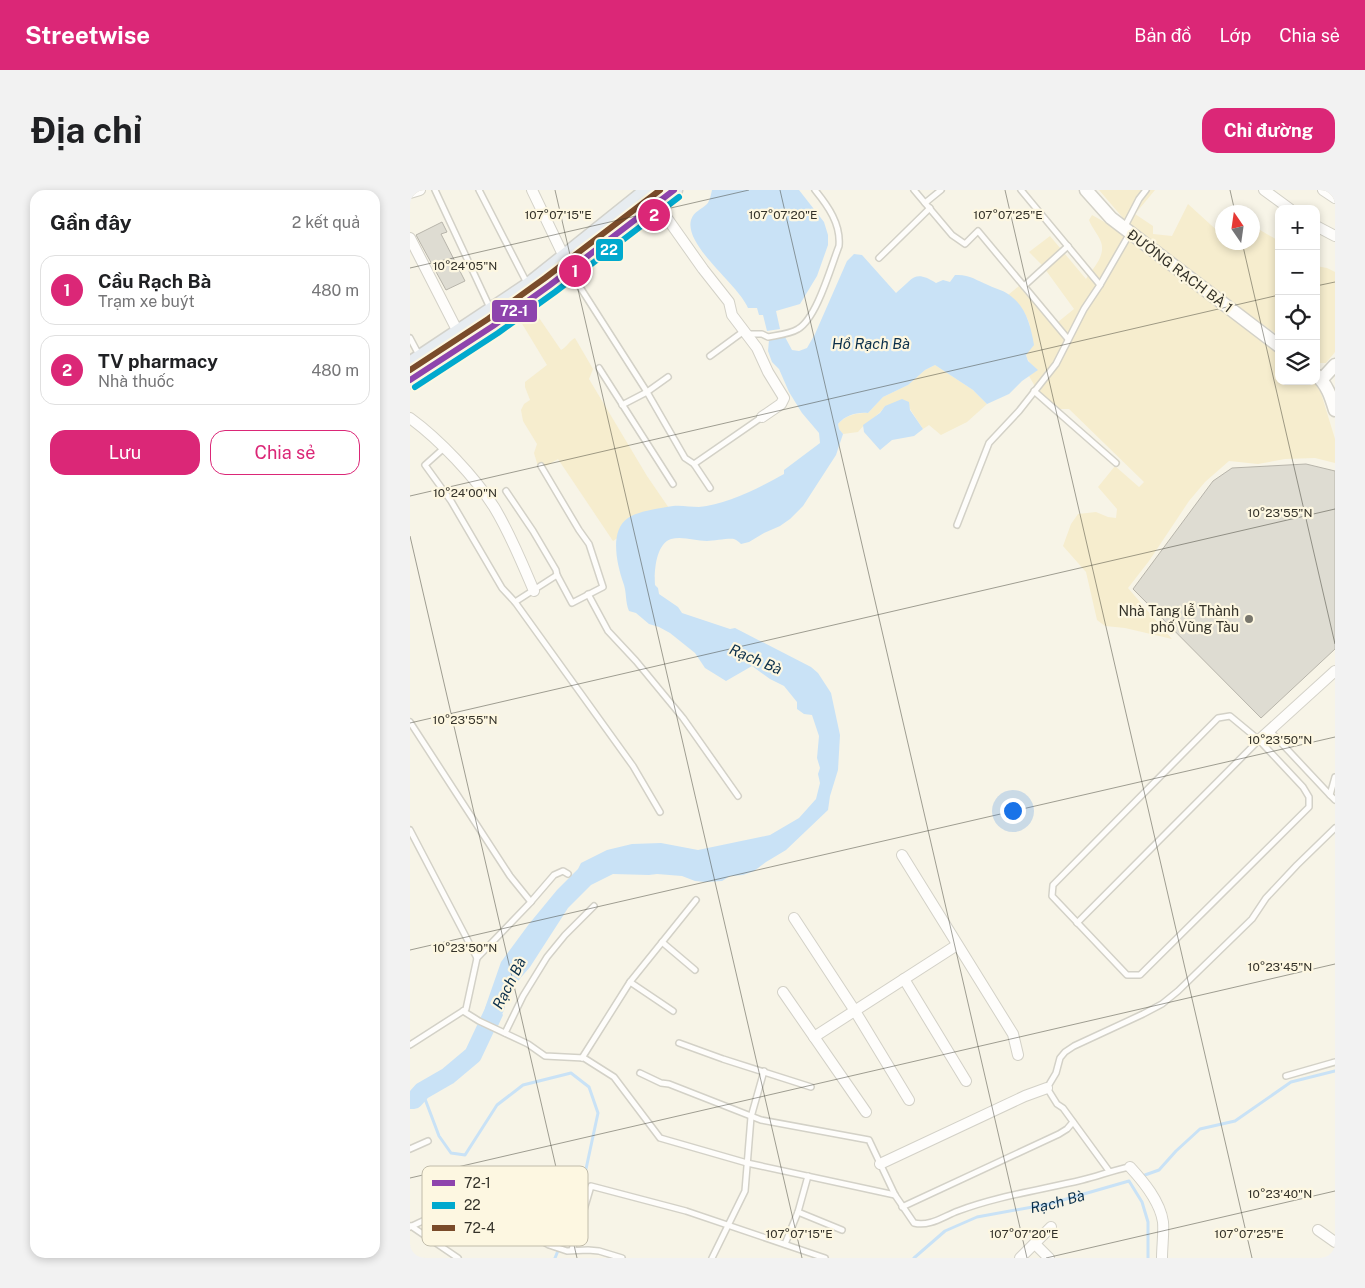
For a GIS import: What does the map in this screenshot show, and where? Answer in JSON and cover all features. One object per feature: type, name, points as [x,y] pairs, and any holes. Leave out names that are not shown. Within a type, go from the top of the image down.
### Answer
[{"type":"main road","points":[[410,380],[480,326],[567,264],[653,197],[674,190]]},
{"type":"main road","points":[[415,362],[458,332],[480,326],[492,312],[529,286],[567,264]]},
{"type":"street","points":[[410,193],[420,190]]},
{"type":"street","points":[[532,190],[567,264]]},
{"type":"street","name":"ĐƯỜNG RẠCH BÀ 1","points":[[1086,190],[1111,218],[1275,343]]},
{"type":"street","points":[[1264,190],[1285,205]]},
{"type":"street","points":[[1323,190],[1335,198]]},
{"type":"street","points":[[653,197],[703,269],[729,302],[732,315],[757,348],[768,372],[784,398],[781,404],[762,417]]},
{"type":"street","points":[[1320,228],[1335,236]]},
{"type":"street","points":[[410,238],[458,332]]},
{"type":"street","points":[[1320,376],[1335,365]]},
{"type":"street","points":[[1320,378],[1330,393],[1335,410]]},
{"type":"street","points":[[410,418],[435,438],[464,469],[494,507],[534,590]]},
{"type":"street","points":[[1259,740],[1335,671]]},
{"type":"street","points":[[902,855],[1013,1034],[1018,1055]]},
{"type":"street","points":[[794,918],[855,1011],[909,1100]]},
{"type":"street","points":[[814,1037],[958,945]]},
{"type":"street","points":[[904,979],[966,1081]]},
{"type":"street","points":[[782,992],[866,1112]]},
{"type":"street","points":[[880,1164],[1025,1096],[1047,1088]]},
{"type":"street","points":[[1130,1167],[1143,1180],[1152,1195],[1163,1221],[1162,1258]]},
{"type":"street","points":[[1020,1258],[1052,1227]]},
{"type":"street","points":[[1318,1230],[1335,1242]]},
{"type":"street","points":[[1035,1244],[1049,1258]]},
{"type":"lane","points":[[435,190],[492,312]]},
{"type":"lane","points":[[479,190],[529,286]]},
{"type":"lane","points":[[710,356],[745,333],[762,334],[768,337],[799,329],[806,323],[821,294],[839,246],[840,238],[834,217],[815,190]]},
{"type":"lane","points":[[914,190],[952,235],[965,244],[978,230],[1068,339]]},
{"type":"lane","points":[[879,258],[941,190]]},
{"type":"lane","points":[[1021,190],[1100,285]]},
{"type":"lane","points":[[957,525],[989,443],[1005,428],[1056,364],[1093,293],[1100,285],[1127,230],[1139,198],[1146,190]]},
{"type":"lane","points":[[1024,286],[1068,246]]},
{"type":"lane","points":[[567,264],[647,392],[685,458],[694,464],[710,488]]},
{"type":"lane","points":[[410,338],[415,362]]},
{"type":"lane","points":[[599,368],[674,484]]},
{"type":"lane","points":[[622,405],[647,392],[668,377]]},
{"type":"lane","points":[[1034,391],[1116,463]]},
{"type":"lane","points":[[694,464],[762,417]]},
{"type":"lane","points":[[444,448],[425,465],[456,509],[502,588],[515,602],[633,766],[660,812]]},
{"type":"lane","points":[[506,491],[556,570],[572,603],[603,587],[589,544],[541,466]]},
{"type":"lane","points":[[515,602],[557,575]]},
{"type":"lane","points":[[588,594],[608,631],[682,718],[738,796]]},
{"type":"lane","points":[[1230,716],[1259,740],[1303,787],[1309,797],[1309,807],[1140,975],[1127,975],[1052,896],[1053,885],[1218,718],[1230,716]]},
{"type":"lane","points":[[410,722],[510,876],[531,902]]},
{"type":"lane","points":[[1270,730],[1333,798]]},
{"type":"lane","points":[[1077,922],[1259,740]]},
{"type":"lane","points":[[1333,798],[1335,778]]},
{"type":"lane","points":[[1109,1171],[1063,1108],[1057,1104],[1047,1088],[1056,1073],[1060,1058],[1074,1046],[1162,1004],[1178,991],[1252,919],[1266,898],[1296,865],[1335,828]]},
{"type":"lane","points":[[410,830],[477,958]]},
{"type":"lane","points":[[410,1045],[466,1008],[477,958],[531,902],[554,874],[563,871],[568,874]]},
{"type":"lane","points":[[582,1058],[630,982],[696,900]]},
{"type":"lane","points":[[505,1034],[523,996],[547,957],[564,935],[594,906]]},
{"type":"lane","points":[[662,942],[695,970]]},
{"type":"lane","points":[[630,982],[672,1011]]},
{"type":"lane","points":[[462,1011],[528,1044],[546,1056],[582,1058],[614,1077],[660,1138],[747,1163],[895,1195]]},
{"type":"lane","points":[[679,1043],[811,1087]]},
{"type":"lane","points":[[1286,1076],[1335,1062]]},
{"type":"lane","points":[[712,1258],[747,1184],[751,1117],[764,1071]]},
{"type":"lane","points":[[640,1073],[661,1083],[668,1084],[751,1117],[869,1140],[902,1207],[914,1223],[924,1225],[945,1215],[989,1200],[1093,1178],[1109,1171],[1130,1167]]},
{"type":"lane","points":[[902,1207],[1058,1134],[1067,1129],[1073,1122]]},
{"type":"lane","points":[[410,1149],[428,1141]]},
{"type":"lane","points":[[785,1244],[798,1212],[808,1176]]},
{"type":"lane","points":[[588,1195],[591,1186],[661,1204],[825,1258]]},
{"type":"lane","points":[[798,1212],[842,1230]]},
{"type":"lane","points":[[411,1227],[422,1234]]},
{"type":"lane","points":[[440,1246],[458,1258]]},
{"type":"lane","points":[[552,1246],[569,1251],[599,1251],[622,1258]]},
{"type":"lane","points":[[569,1251],[571,1246]]},
{"type":"shaded area","points":[[1099,190],[1155,190],[1135,214],[1153,226],[1153,234],[1172,236],[1188,204],[1215,229],[1215,250],[1260,250],[1260,230],[1275,239],[1275,333],[1135,232]]},
{"type":"shaded area","points":[[1092,215],[1133,238],[1165,267],[1275,352],[1275,385],[1316,385],[1321,393],[1335,439],[1335,463],[1315,458],[1285,459],[1258,464],[1229,461],[1205,482],[1189,501],[1149,561],[1128,588],[1172,639],[1125,628],[1105,626],[1097,620],[1086,572],[1063,546],[1071,524],[1078,514],[1096,512],[1116,518],[1117,509],[1098,487],[1115,466],[1139,487],[1144,482],[1069,409],[1048,409],[1029,376],[1037,370],[1026,354],[1030,330],[1029,323],[1018,304],[1008,295],[1019,286],[1053,326],[1074,309],[1042,265],[1029,252],[1050,236],[1086,279],[1098,262],[1102,252],[1101,242],[1089,220]]},
{"type":"shaded area","points":[[1320,267],[1335,272],[1335,352],[1326,363],[1320,363]]},
{"type":"shaded area","points":[[535,312],[561,350],[575,338],[593,369],[589,379],[647,476],[673,514],[631,529],[613,541],[558,459],[539,470],[534,453],[537,444],[523,421],[521,410],[524,404],[530,400],[525,382],[547,365],[521,322]]},
{"type":"shaded area","points":[[935,365],[973,390],[987,404],[967,422],[941,435],[929,425],[923,429],[910,409],[908,402],[885,406],[858,432],[843,434],[839,429],[838,424],[844,418],[855,414],[868,413],[883,397],[908,385],[925,370]]},
{"type":"water","points":[[712,190],[799,190],[824,222],[828,235],[828,245],[817,276],[800,304],[776,311],[780,329],[767,331],[763,315],[759,315],[757,308],[748,308],[743,299],[696,241],[691,230],[691,220],[708,203]]},
{"type":"water","name":"Hồ Rạch Bà","points":[[854,254],[862,255],[896,293],[910,280],[918,276],[936,283],[943,280],[950,282],[955,275],[964,275],[1007,293],[1017,302],[1028,319],[1034,345],[1026,355],[1028,361],[1038,370],[1022,381],[1009,394],[987,404],[973,390],[935,365],[925,370],[908,385],[883,397],[868,413],[852,415],[844,418],[838,424],[843,434],[836,455],[803,506],[780,526],[749,542],[741,544],[734,539],[707,541],[671,539],[662,546],[659,552],[655,585],[658,588],[659,594],[678,607],[682,613],[730,629],[735,628],[811,667],[818,673],[831,693],[840,735],[838,770],[828,810],[786,850],[754,871],[743,875],[730,876],[722,881],[705,882],[695,881],[682,876],[613,874],[591,885],[568,908],[530,967],[518,981],[501,1012],[503,1015],[498,1026],[484,1020],[485,1008],[501,962],[529,924],[557,890],[578,869],[581,863],[607,850],[632,844],[661,843],[698,850],[770,835],[799,818],[816,799],[820,783],[818,774],[820,768],[817,758],[819,736],[812,715],[804,714],[797,709],[797,702],[784,686],[752,666],[726,681],[705,668],[695,653],[670,633],[649,624],[636,613],[629,611],[617,557],[616,539],[622,524],[628,518],[643,512],[676,506],[709,506],[754,490],[784,474],[784,470],[820,443],[819,433],[802,413],[789,392],[779,369],[772,362],[768,351],[769,340],[785,337],[792,350],[799,351],[807,348],[847,261]]},
{"type":"water","points":[[902,399],[909,402],[910,410],[923,429],[914,436],[892,440],[880,450],[864,432],[863,425],[880,413],[885,406]]},
{"type":"building","points":[[442,222],[447,232],[441,234],[465,281],[446,290],[416,235]]},
{"type":"building","name":"Nhà Tang lễ Thành phố Vũng Tàu","points":[[1306,464],[1335,471],[1335,649],[1261,718],[1133,589],[1213,481],[1232,468]]},
{"type":"waterway","name":"Rạch Bà","points":[[410,1100],[414,1100],[422,1091],[448,1076],[473,1055],[496,1006]]},
{"type":"waterway","points":[[1145,1175],[1159,1170],[1200,1129],[1235,1121],[1291,1082],[1335,1071]]},
{"type":"waterway","name":"Rạch Bà","points":[[422,1091],[439,1136],[451,1153],[465,1155],[497,1105],[523,1085],[571,1073],[589,1087],[598,1113],[587,1166]]},
{"type":"waterway","name":"Rạch Bà","points":[[914,1258],[945,1231],[977,1217],[1049,1204],[1129,1181],[1142,1202],[1148,1222],[1148,1258]]},
{"type":"waterway","name":"Rạch Bà","points":[[555,1258],[560,1246]]},
{"type":"transit line","name":"72-4","points":[[410,370],[488,319],[545,278],[660,190]]},
{"type":"transit line","name":"72-1","points":[[410,380],[493,326],[550,285],[674,190]]},
{"type":"transit line","name":"22","points":[[415,387],[498,333],[555,292],[679,197]]},
{"type":"place","name":"TV pharmacy","points":[[654,215]]},
{"type":"place","name":"Cầu Rạch Bà","points":[[575,271]]},
{"type":"place","name":"Nhà Tang lễ Thành phố Vũng Tàu","points":[[1249,619]]}]
